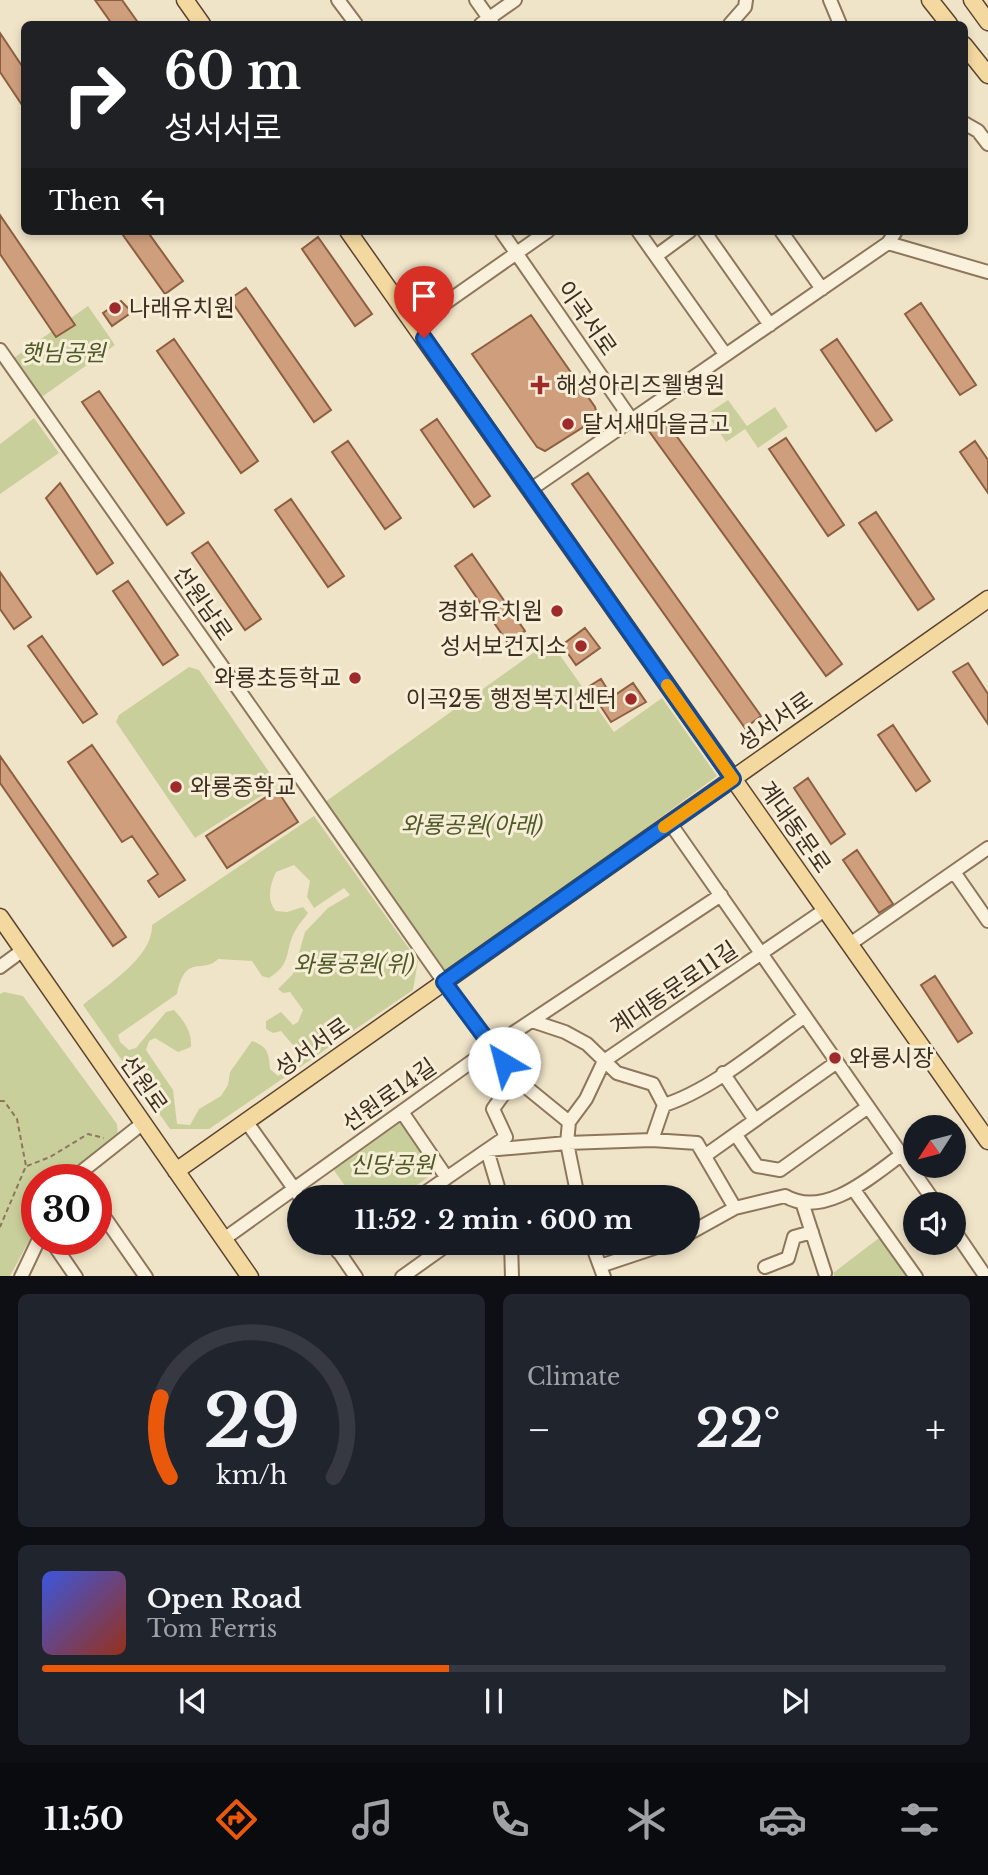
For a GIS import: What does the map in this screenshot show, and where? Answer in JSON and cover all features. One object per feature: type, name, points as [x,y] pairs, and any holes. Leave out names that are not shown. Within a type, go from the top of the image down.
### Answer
[{"type":"main road","points":[[185,0],[200,21]]},
{"type":"main road","points":[[930,0],[947,21]]},
{"type":"main road","points":[[972,0],[988,22]]},
{"type":"main road","points":[[968,50],[988,75]]},
{"type":"main road","name":"계대동문로","points":[[351,235],[988,1141]]},
{"type":"main road","name":"성서서로","points":[[176,1171],[988,598]]},
{"type":"main road","name":"선원로","points":[[0,917],[250,1276]]},
{"type":"street","points":[[338,0],[354,21]]},
{"type":"street","points":[[475,0],[487,21]]},
{"type":"street","points":[[490,21],[516,0]]},
{"type":"street","points":[[736,21],[745,7],[746,0]]},
{"type":"street","points":[[830,0],[839,21]]},
{"type":"street","points":[[968,125],[978,131],[988,144]]},
{"type":"street","name":"이곡서로","points":[[504,235],[631,419]]},
{"type":"street","points":[[414,325],[542,235]]},
{"type":"street","points":[[641,235],[725,354]]},
{"type":"street","points":[[656,256],[685,235]]},
{"type":"street","points":[[707,235],[770,325]]},
{"type":"street","points":[[784,235],[822,289]]},
{"type":"street","points":[[530,490],[888,243],[893,235]]},
{"type":"street","points":[[888,243],[988,272]]},
{"type":"street","name":"선원남로","points":[[0,350],[444,982],[515,1078],[569,1122]]},
{"type":"street","points":[[670,823],[927,1192]]},
{"type":"street","points":[[850,944],[988,848]]},
{"type":"street","points":[[954,872],[988,921]]},
{"type":"street","name":"선원로14길","points":[[307,1185],[492,1047],[721,895]]},
{"type":"street","name":"계대동문로11길","points":[[569,1122],[586,1099],[604,1061],[826,909]]},
{"type":"street","points":[[0,967],[23,950]]},
{"type":"street","points":[[664,1105],[679,1101],[805,1016]]},
{"type":"street","points":[[532,1021],[565,1032],[587,1044],[617,1073],[653,1084],[664,1105],[652,1140]]},
{"type":"street","points":[[706,1155],[837,1062]]},
{"type":"street","points":[[723,1073],[755,1120]]},
{"type":"street","points":[[437,1185],[506,1137],[493,1109],[515,1078]]},
{"type":"street","points":[[736,1135],[757,1166],[780,1170],[868,1107]]},
{"type":"street","points":[[402,1112],[447,1178]]},
{"type":"street","points":[[246,1121],[291,1185]]},
{"type":"street","points":[[569,1122],[567,1143],[576,1185]]},
{"type":"street","points":[[92,1164],[143,1123]]},
{"type":"street","points":[[487,1150],[567,1143],[652,1140],[697,1143],[735,1209]]},
{"type":"street","points":[[487,1150],[497,1185]]},
{"type":"street","points":[[700,1228],[735,1209],[785,1196],[810,1203],[854,1190],[901,1155]]},
{"type":"street","points":[[854,1190],[916,1276]]},
{"type":"street","name":"선원로14길","points":[[224,1239],[287,1199]]},
{"type":"street","points":[[802,1202],[823,1275]]},
{"type":"street","points":[[112,1228],[146,1276]]},
{"type":"street","points":[[765,1267],[788,1258],[794,1237],[812,1232]]},
{"type":"street","points":[[966,1247],[986,1276]]},
{"type":"street","points":[[21,1276],[31,1255]]},
{"type":"street","points":[[61,1255],[75,1276]]},
{"type":"street","points":[[341,1255],[355,1276]]},
{"type":"street","points":[[402,1276],[432,1255]]},
{"type":"street","points":[[509,1274],[510,1255]]},
{"type":"street","points":[[602,1271],[641,1255]]},
{"type":"path","points":[[0,1101],[4,1101],[17,1119],[26,1164]]},
{"type":"path","points":[[31,1164],[50,1157],[88,1134],[122,1139]]},
{"type":"path","points":[[0,1227],[21,1178]]},
{"type":"green space","name":"햇님공원","points":[[88,306],[115,345],[39,399],[11,360]]},
{"type":"green space","points":[[728,400],[747,426],[775,407],[788,427],[758,448],[745,429],[726,442],[707,414]]},
{"type":"green space","points":[[34,418],[59,453],[0,494],[0,444]]},
{"type":"green space","name":"와룡공원(아래)","points":[[550,641],[614,732],[662,698],[717,776],[448,974],[325,802]]},
{"type":"green space","points":[[189,667],[199,670],[278,785],[195,838],[116,722],[119,715]]},
{"type":"green space","name":"와룡공원(위)","points":[[314,816],[418,961],[413,990],[209,1129],[170,1129],[83,1005],[136,960],[145,949],[152,925]],"holes":[[[294,865],[310,881],[307,897],[314,908],[344,888],[350,895],[328,908],[305,932],[293,974],[278,989],[283,993],[290,992],[303,1010],[298,1022],[293,1025],[281,1012],[266,1021],[266,1029],[273,1033],[281,1031],[292,1044],[305,1053],[302,1060],[278,1076],[270,1069],[264,1048],[252,1041],[230,1072],[228,1085],[221,1096],[199,1109],[190,1125],[177,1124],[173,1090],[146,1050],[149,1041],[155,1038],[178,1052],[191,1047],[189,1031],[184,1022],[174,1010],[166,1012],[136,1048],[129,1050],[120,1042],[118,1035],[177,994],[185,973],[195,967],[218,959],[252,961],[262,976],[269,978],[277,972],[285,962],[295,931],[308,913],[303,907],[287,912],[276,911],[270,897],[274,877],[276,872]]]},
{"type":"green space","points":[[4,992],[23,996],[117,1124],[118,1136],[83,1164],[21,1164],[21,1255],[10,1276],[0,1276],[0,994]]},
{"type":"green space","name":"신당공원","points":[[402,1121],[437,1171],[417,1185],[344,1185],[333,1169]]},
{"type":"green space","points":[[883,1235],[912,1276],[834,1276],[833,1273]]},
{"type":"building","points":[[95,0],[122,0],[137,21],[110,21]]},
{"type":"building","points":[[0,33],[21,64],[21,104],[0,72]]},
{"type":"building","points":[[0,215],[75,325],[56,337],[0,254]]},
{"type":"building","points":[[123,235],[150,235],[183,281],[165,294]]},
{"type":"building","points":[[318,237],[372,314],[355,326],[302,249]]},
{"type":"building","points":[[246,288],[331,410],[314,422],[230,299]]},
{"type":"building","points":[[121,301],[132,312],[112,326],[103,313]]},
{"type":"building","points":[[921,303],[976,385],[960,395],[905,314]]},
{"type":"building","points":[[531,315],[595,407],[597,415],[596,419],[545,451],[537,447],[472,354]]},
{"type":"building","points":[[174,339],[258,461],[241,473],[157,351]]},
{"type":"building","points":[[837,339],[892,420],[876,431],[821,350]]},
{"type":"building","points":[[99,391],[184,513],[167,525],[82,402]]},
{"type":"building","points":[[662,416],[842,664],[826,676],[646,427]]},
{"type":"building","points":[[437,419],[490,496],[474,507],[421,430]]},
{"type":"building","points":[[786,438],[844,525],[828,536],[769,449]]},
{"type":"building","points":[[348,441],[401,518],[385,529],[332,452]]},
{"type":"building","points":[[975,441],[988,460],[988,493],[960,452]]},
{"type":"building","points":[[588,473],[761,716],[745,728],[572,484]]},
{"type":"building","points":[[60,483],[113,563],[97,574],[46,498]]},
{"type":"building","points":[[291,499],[344,576],[328,587],[275,510]]},
{"type":"building","points":[[876,512],[934,599],[918,610],[859,523]]},
{"type":"building","points":[[208,542],[261,619],[245,630],[192,553]]},
{"type":"building","points":[[472,554],[525,631],[508,643],[455,566]]},
{"type":"building","points":[[0,572],[31,617],[14,629],[0,609]]},
{"type":"building","points":[[128,581],[178,655],[163,665],[113,591]]},
{"type":"building","name":"성서보건지소","points":[[585,628],[600,648],[576,665],[562,645]]},
{"type":"building","points":[[42,636],[97,714],[83,723],[28,646]]},
{"type":"building","points":[[968,663],[988,694],[988,724],[953,672]]},
{"type":"building","name":"이곡2동 행정복지센터","points":[[601,679],[612,697],[633,683],[646,702],[611,722],[588,687]]},
{"type":"building","points":[[893,725],[930,781],[916,791],[878,735]]},
{"type":"building","points":[[92,745],[185,880],[159,897],[148,881],[158,874],[132,836],[122,842],[68,762]]},
{"type":"building","points":[[0,756],[126,937],[113,946],[0,783]]},
{"type":"building","points":[[808,778],[845,834],[831,844],[794,788]]},
{"type":"building","points":[[277,790],[298,822],[227,868],[206,836]]},
{"type":"building","points":[[857,850],[893,904],[879,913],[843,860]]},
{"type":"building","points":[[935,976],[972,1033],[958,1042],[921,985]]},
{"type":"slow traffic","points":[[664,827],[733,779],[667,685]]},
{"type":"place","name":"나래유치원","points":[[115,308]]},
{"type":"place","name":"해성아리즈웰병원","points":[[540,385]]},
{"type":"place","name":"달서새마을금고","points":[[568,424]]},
{"type":"place","name":"경화유치원","points":[[557,611]]},
{"type":"place","name":"성서보건지소","points":[[581,646]]},
{"type":"place","name":"와룡초등학교","points":[[355,678]]},
{"type":"place","name":"이곡2동 행정복지센터","points":[[631,699]]},
{"type":"place","name":"와룡중학교","points":[[176,787]]},
{"type":"place","name":"와룡시장","points":[[835,1058]]},
{"type":"route","points":[[424,338],[733,779],[444,982],[504,1063]]}]
